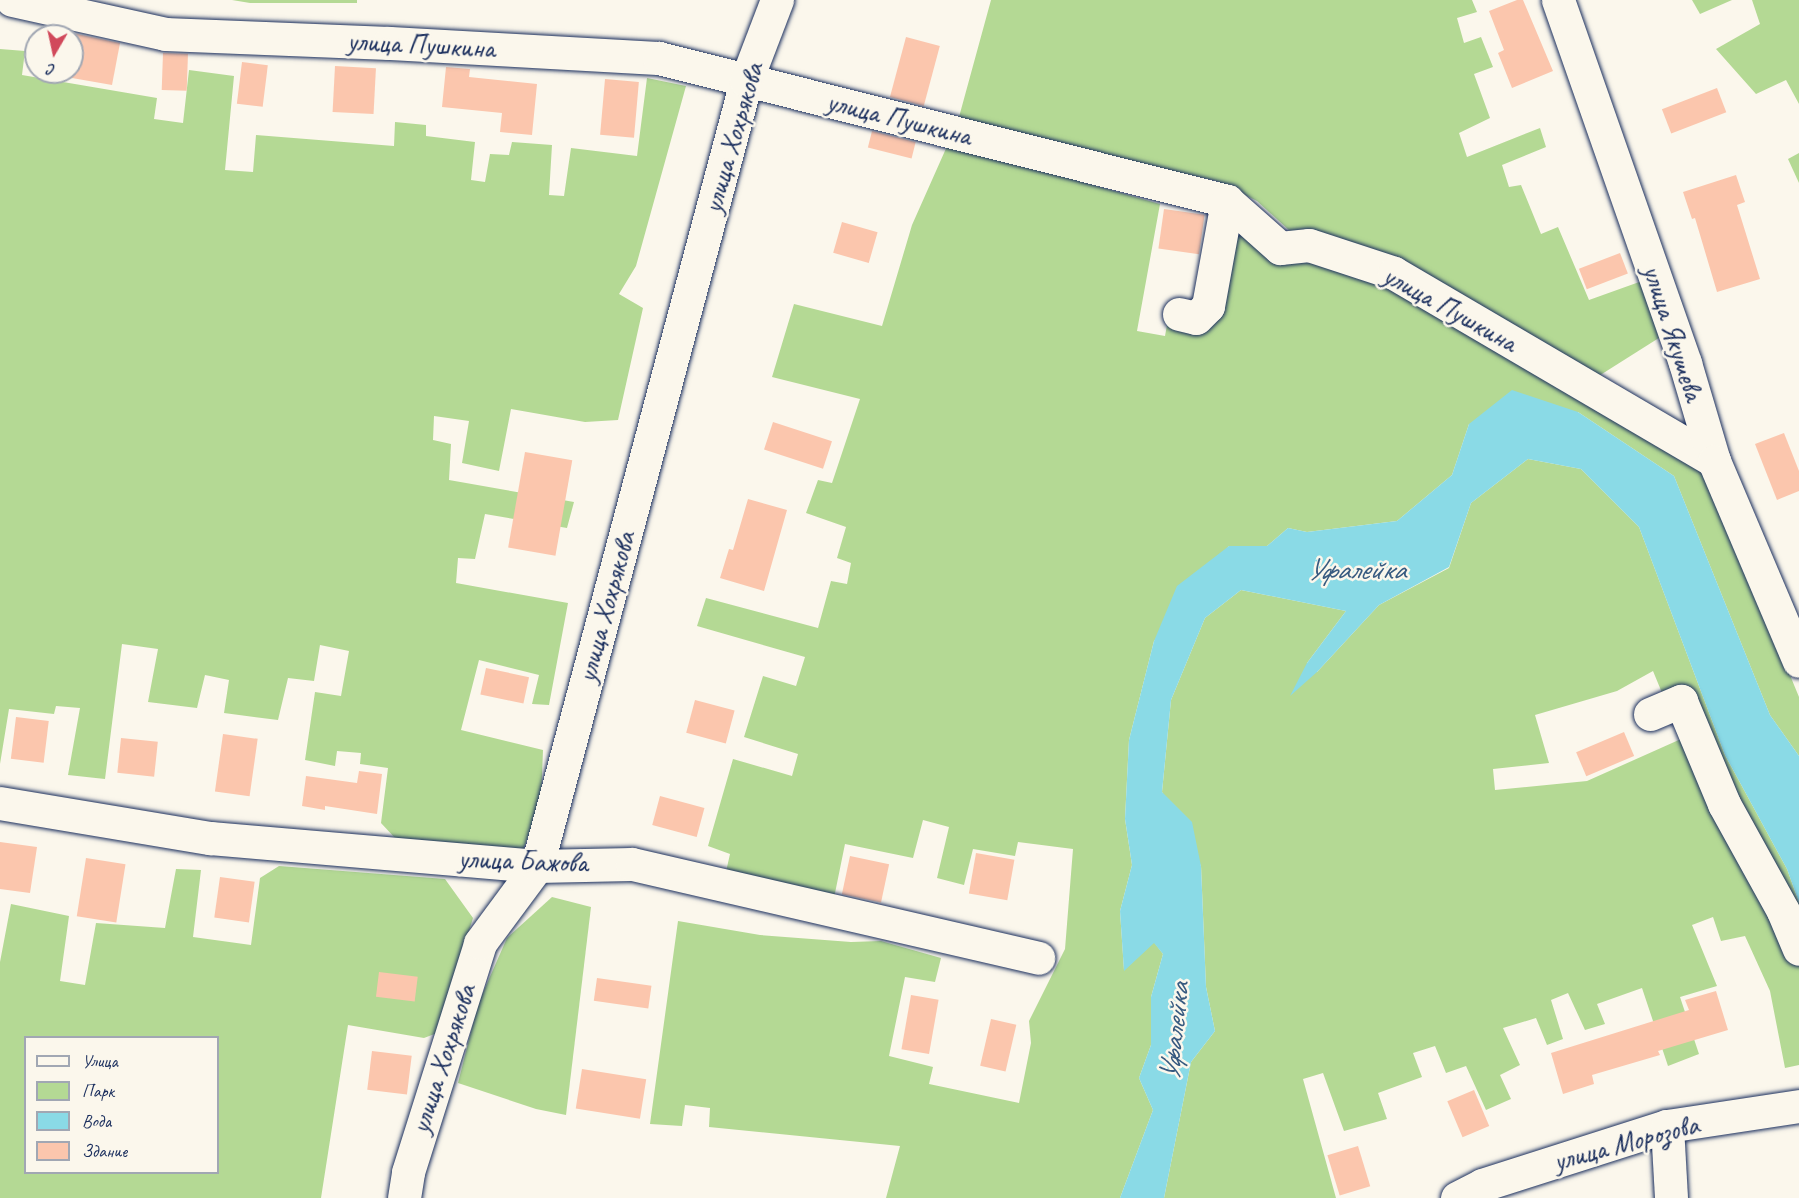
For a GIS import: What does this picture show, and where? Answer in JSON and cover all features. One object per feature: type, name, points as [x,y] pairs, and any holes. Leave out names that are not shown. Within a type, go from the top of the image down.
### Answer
[{"type":"street","name":"улица Пушкина","points":[[12,0],[165,34],[389,43],[659,58],[1227,201],[1280,248],[1309,245],[1394,273],[1714,460]]},
{"type":"street","name":"улица Хохрякова","points":[[404,1198],[408,1172],[480,943],[537,866],[746,81],[777,0]]},
{"type":"street","name":"улица Якушева","points":[[1558,0],[1685,363],[1714,460],[1799,661]]},
{"type":"street","points":[[1179,314],[1196,318],[1209,306],[1227,201]]},
{"type":"street","points":[[1650,714],[1681,701],[1724,804],[1783,910],[1799,948]]},
{"type":"street","name":"улица Бажова","points":[[0,803],[210,838],[537,866],[632,864],[1038,958]]},
{"type":"street","name":"улица Морозова","points":[[1457,1198],[1482,1185],[1667,1126],[1798,1103]]},
{"type":"street","points":[[1667,1126],[1671,1198]]},
{"type":"green space","points":[[232,0],[357,0],[357,3],[250,3]]},
{"type":"green space","points":[[991,0],[1472,0],[1477,12],[1457,18],[1464,43],[1481,37],[1493,67],[1474,74],[1490,118],[1459,133],[1467,157],[1540,128],[1546,147],[1502,165],[1509,187],[1521,185],[1541,234],[1558,227],[1589,300],[1642,281],[1662,336],[1594,379],[1290,231],[1257,201],[1217,181],[1096,154],[959,117]]},
{"type":"green space","points":[[1692,0],[1732,0],[1700,14]]},
{"type":"green space","points":[[1752,0],[1799,0],[1799,104],[1786,80],[1756,94],[1716,49],[1760,24]]},
{"type":"green space","points":[[0,49],[24,51],[22,75],[24,75],[24,84],[75,84],[157,98],[154,119],[183,123],[189,70],[234,76],[225,170],[253,172],[256,135],[394,146],[395,122],[426,125],[426,136],[475,142],[471,180],[485,182],[490,154],[509,155],[512,142],[552,145],[549,195],[564,196],[571,148],[637,156],[647,78],[686,86],[636,266],[619,294],[643,308],[618,420],[585,422],[511,409],[499,471],[462,463],[469,421],[434,416],[433,440],[451,444],[449,480],[574,502],[567,528],[485,514],[475,559],[458,558],[456,583],[568,603],[549,705],[532,704],[539,675],[479,660],[461,730],[543,750],[541,802],[523,850],[395,838],[381,823],[388,768],[360,764],[361,753],[337,751],[335,766],[305,760],[315,692],[341,696],[349,651],[320,645],[314,681],[288,678],[278,720],[224,713],[229,680],[205,675],[197,708],[148,702],[158,649],[122,644],[105,779],[68,775],[80,708],[56,706],[54,714],[9,709],[0,764]]},
{"type":"green space","points":[[948,144],[1160,204],[1137,331],[1165,336],[1171,303],[1197,306],[1213,214],[1309,256],[1394,285],[1705,469],[1799,697],[1799,756],[1770,715],[1674,476],[1578,412],[1469,424],[1452,475],[1397,521],[1307,532],[1288,528],[1267,546],[1229,546],[1154,641],[1129,740],[1125,819],[1132,865],[1120,911],[1124,970],[1154,942],[1163,954],[1151,997],[1151,1045],[1139,1078],[1153,1110],[1120,1198],[886,1198],[900,1146],[709,1127],[710,1108],[685,1105],[682,1126],[650,1124],[678,921],[760,935],[851,942],[881,941],[941,958],[935,982],[905,977],[889,1056],[933,1067],[929,1084],[1019,1103],[1031,1043],[1029,1021],[1065,949],[1073,849],[1018,842],[1015,856],[973,849],[964,885],[937,878],[949,827],[923,820],[913,858],[845,844],[834,898],[725,876],[730,854],[708,846],[733,759],[792,776],[798,754],[744,737],[763,676],[796,686],[805,657],[697,626],[706,598],[818,628],[831,581],[847,584],[851,563],[837,558],[846,527],[806,513],[818,480],[832,483],[860,399],[772,377],[794,304],[882,326],[912,225]]},
{"type":"green space","points":[[1799,153],[1799,183],[1788,159]]},
{"type":"green space","points":[[1528,459],[1581,469],[1639,527],[1725,755],[1787,869],[1799,902],[1799,1065],[1785,1068],[1770,991],[1745,936],[1721,941],[1713,917],[1692,925],[1717,986],[1680,997],[1699,1054],[1668,1066],[1642,988],[1597,1004],[1605,1024],[1585,1030],[1568,993],[1551,1000],[1563,1039],[1547,1045],[1536,1018],[1503,1028],[1520,1065],[1500,1075],[1511,1099],[1486,1110],[1466,1066],[1446,1073],[1435,1046],[1413,1053],[1422,1077],[1378,1093],[1387,1119],[1344,1131],[1323,1073],[1303,1079],[1336,1198],[1164,1198],[1191,1062],[1215,1031],[1206,987],[1201,866],[1162,792],[1171,700],[1205,618],[1241,590],[1346,611],[1307,663],[1317,672],[1379,605],[1449,568],[1471,503]],"holes":[[[1653,671],[1681,739],[1587,781],[1495,790],[1493,769],[1549,763],[1535,715],[1617,691]]]},
{"type":"green space","points":[[279,866],[445,879],[473,918],[437,1033],[424,1038],[348,1025],[321,1198],[0,1198],[0,962],[11,904],[69,916],[60,981],[85,985],[96,923],[165,928],[176,869],[201,870],[193,937],[251,945],[260,878]]},
{"type":"green space","points":[[552,897],[591,907],[566,1115],[536,1109],[458,1083],[478,1004],[507,938]]},
{"type":"water","name":"Уфалейка","points":[[1512,390],[1578,412],[1674,476],[1770,715],[1799,756],[1799,902],[1787,869],[1725,755],[1639,527],[1581,469],[1528,459],[1471,503],[1449,567],[1379,605],[1317,672],[1290,696],[1307,663],[1346,611],[1241,590],[1205,618],[1171,700],[1162,792],[1192,822],[1201,866],[1206,987],[1215,1031],[1191,1062],[1164,1198],[1120,1198],[1153,1110],[1139,1078],[1151,1045],[1151,997],[1163,954],[1154,943],[1124,971],[1120,911],[1132,865],[1125,819],[1129,740],[1154,641],[1177,586],[1229,546],[1267,546],[1288,528],[1307,532],[1397,521],[1452,475],[1469,424]]},
{"type":"building","points":[[1517,0],[1523,0],[1553,71],[1512,88],[1498,53],[1504,50],[1489,11]]},
{"type":"building","points":[[84,36],[120,43],[112,85],[84,80]]},
{"type":"building","points":[[906,37],[940,46],[924,106],[890,97]]},
{"type":"building","points":[[163,53],[188,54],[187,91],[162,90]]},
{"type":"building","points":[[242,62],[268,65],[263,107],[237,104]]},
{"type":"building","points":[[335,66],[376,68],[374,114],[333,112]]},
{"type":"building","points":[[446,67],[470,69],[469,77],[537,84],[532,135],[500,132],[502,113],[442,107]]},
{"type":"building","points":[[605,79],[639,82],[634,138],[600,135]]},
{"type":"building","points":[[1717,88],[1726,112],[1671,133],[1662,109]]},
{"type":"building","points":[[872,131],[916,142],[912,158],[868,147]]},
{"type":"building","points":[[1736,175],[1745,202],[1737,205],[1760,279],[1717,292],[1695,218],[1692,219],[1683,192]]},
{"type":"building","points":[[1164,209],[1205,215],[1199,254],[1158,249]]},
{"type":"building","points":[[842,222],[878,232],[869,263],[833,253]]},
{"type":"building","points":[[1620,253],[1628,274],[1587,289],[1579,269]]},
{"type":"building","points":[[773,422],[832,441],[823,469],[764,450]]},
{"type":"building","points":[[1784,433],[1799,471],[1799,491],[1777,500],[1755,444]]},
{"type":"building","points":[[525,452],[572,460],[555,556],[508,548]]},
{"type":"building","points":[[748,499],[787,510],[764,591],[720,578],[729,549],[733,550]]},
{"type":"building","points":[[486,668],[529,677],[523,704],[480,694]]},
{"type":"building","points":[[695,700],[735,711],[726,743],[686,733]]},
{"type":"building","points":[[16,717],[49,721],[44,763],[11,759]]},
{"type":"building","points":[[1624,732],[1634,756],[1586,776],[1576,752]]},
{"type":"building","points":[[223,734],[258,739],[250,796],[215,791]]},
{"type":"building","points":[[121,738],[158,742],[154,777],[117,773]]},
{"type":"building","points":[[359,771],[382,774],[377,814],[325,806],[325,810],[302,806],[306,776],[357,783]]},
{"type":"building","points":[[660,796],[704,808],[697,837],[652,825]]},
{"type":"building","points":[[0,842],[37,847],[30,893],[0,889]]},
{"type":"building","points":[[976,853],[1014,860],[1007,900],[969,893]]},
{"type":"building","points":[[850,856],[889,864],[881,902],[842,894]]},
{"type":"building","points":[[86,858],[126,864],[116,923],[77,916]]},
{"type":"building","points":[[220,877],[255,882],[249,922],[214,918]]},
{"type":"building","points":[[379,972],[418,977],[415,1002],[376,997]]},
{"type":"building","points":[[597,978],[651,986],[648,1008],[594,1001]]},
{"type":"building","points":[[1716,991],[1728,1030],[1658,1051],[1660,1055],[1592,1075],[1594,1084],[1563,1094],[1551,1053],[1689,1010],[1685,1000]]},
{"type":"building","points":[[911,995],[939,1000],[929,1054],[901,1049]]},
{"type":"building","points":[[991,1019],[1016,1025],[1006,1072],[980,1066]]},
{"type":"building","points":[[372,1051],[412,1056],[407,1095],[367,1090]]},
{"type":"building","points":[[582,1069],[646,1079],[640,1119],[576,1109]]},
{"type":"building","points":[[1474,1090],[1489,1126],[1463,1137],[1447,1101]]},
{"type":"building","points":[[1358,1146],[1370,1186],[1340,1196],[1327,1155]]}]
